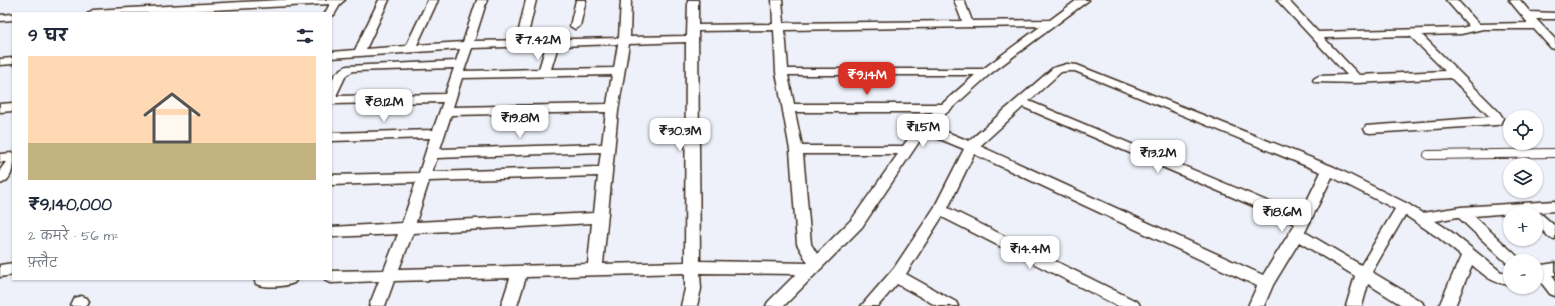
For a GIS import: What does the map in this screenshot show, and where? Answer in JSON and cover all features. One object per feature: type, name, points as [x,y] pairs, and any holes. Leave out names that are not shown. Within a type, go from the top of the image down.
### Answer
[{"type":"street","points":[[113,12],[338,0]]},
{"type":"street","points":[[331,12],[338,0]]},
{"type":"street","points":[[359,53],[384,0]]},
{"type":"street","points":[[410,49],[433,0]]},
{"type":"street","points":[[377,306],[407,229],[482,0]]},
{"type":"street","points":[[523,34],[531,0]]},
{"type":"street","points":[[575,26],[581,0]]},
{"type":"street","points":[[595,270],[605,171],[624,40],[626,0]]},
{"type":"street","points":[[689,306],[692,289],[693,267],[692,33],[694,0]]},
{"type":"street","points":[[777,0],[782,72],[796,150],[804,244],[813,266]]},
{"type":"street","points":[[959,0],[968,24]]},
{"type":"street","points":[[774,306],[857,223],[923,127],[986,72],[1084,0]]},
{"type":"street","points":[[1282,0],[1356,79]]},
{"type":"street","points":[[1451,0],[1480,27]]},
{"type":"street","points":[[1514,0],[1555,46]]},
{"type":"street","points":[[281,12],[287,2]]},
{"type":"street","points":[[1526,15],[1555,16]]},
{"type":"street","points":[[0,18],[12,17]]},
{"type":"street","points":[[332,55],[467,45],[624,40],[778,26],[1050,24]]},
{"type":"street","points":[[1315,35],[1461,31],[1480,27],[1536,26]]},
{"type":"street","points":[[1370,129],[1496,121],[1497,118],[1495,115],[1413,32]]},
{"type":"street","points":[[544,73],[553,43]]},
{"type":"street","points":[[0,62],[12,61]]},
{"type":"street","points":[[332,89],[334,78],[345,70],[360,67],[459,69],[544,73],[619,71]]},
{"type":"street","points":[[869,306],[896,276],[940,210],[972,147],[1057,70],[1067,67],[1077,68],[1329,170],[1403,207],[1421,218],[1497,277],[1503,278]]},
{"type":"street","points":[[782,72],[986,72]]},
{"type":"street","points":[[1319,80],[1455,74]]},
{"type":"street","points":[[332,100],[450,98]]},
{"type":"street","points":[[1021,102],[1301,228],[1364,274],[1416,306]]},
{"type":"street","points":[[0,108],[12,107]]},
{"type":"street","points":[[446,111],[613,108]]},
{"type":"street","points":[[788,108],[945,108]]},
{"type":"street","points":[[923,127],[972,147],[1266,283]]},
{"type":"street","points":[[332,137],[438,134]]},
{"type":"street","points":[[432,154],[608,148]]},
{"type":"street","points":[[796,150],[907,150]]},
{"type":"street","points":[[0,158],[12,157]]},
{"type":"street","points":[[0,179],[12,163]]},
{"type":"street","points":[[1256,306],[1266,283],[1301,228],[1329,170]]},
{"type":"street","points":[[332,180],[605,171]]},
{"type":"street","points":[[1543,209],[1555,206]]},
{"type":"street","points":[[1354,306],[1364,274],[1403,207]]},
{"type":"street","points":[[940,210],[1132,306]]},
{"type":"street","points":[[1421,218],[1461,212],[1503,212]]},
{"type":"street","points":[[1461,212],[1506,254]]},
{"type":"street","points":[[332,232],[600,218]]},
{"type":"street","points":[[1543,223],[1555,234]]},
{"type":"street","points":[[1447,306],[1469,254]]},
{"type":"street","points":[[332,277],[389,274],[693,267],[813,266]]},
{"type":"street","points":[[0,271],[12,269]]},
{"type":"street","points":[[509,306],[520,271]]},
{"type":"street","points":[[1544,271],[1555,290]]},
{"type":"street","points":[[896,276],[950,306]]},
{"type":"lane","points":[[1428,155],[1555,153]]}]
